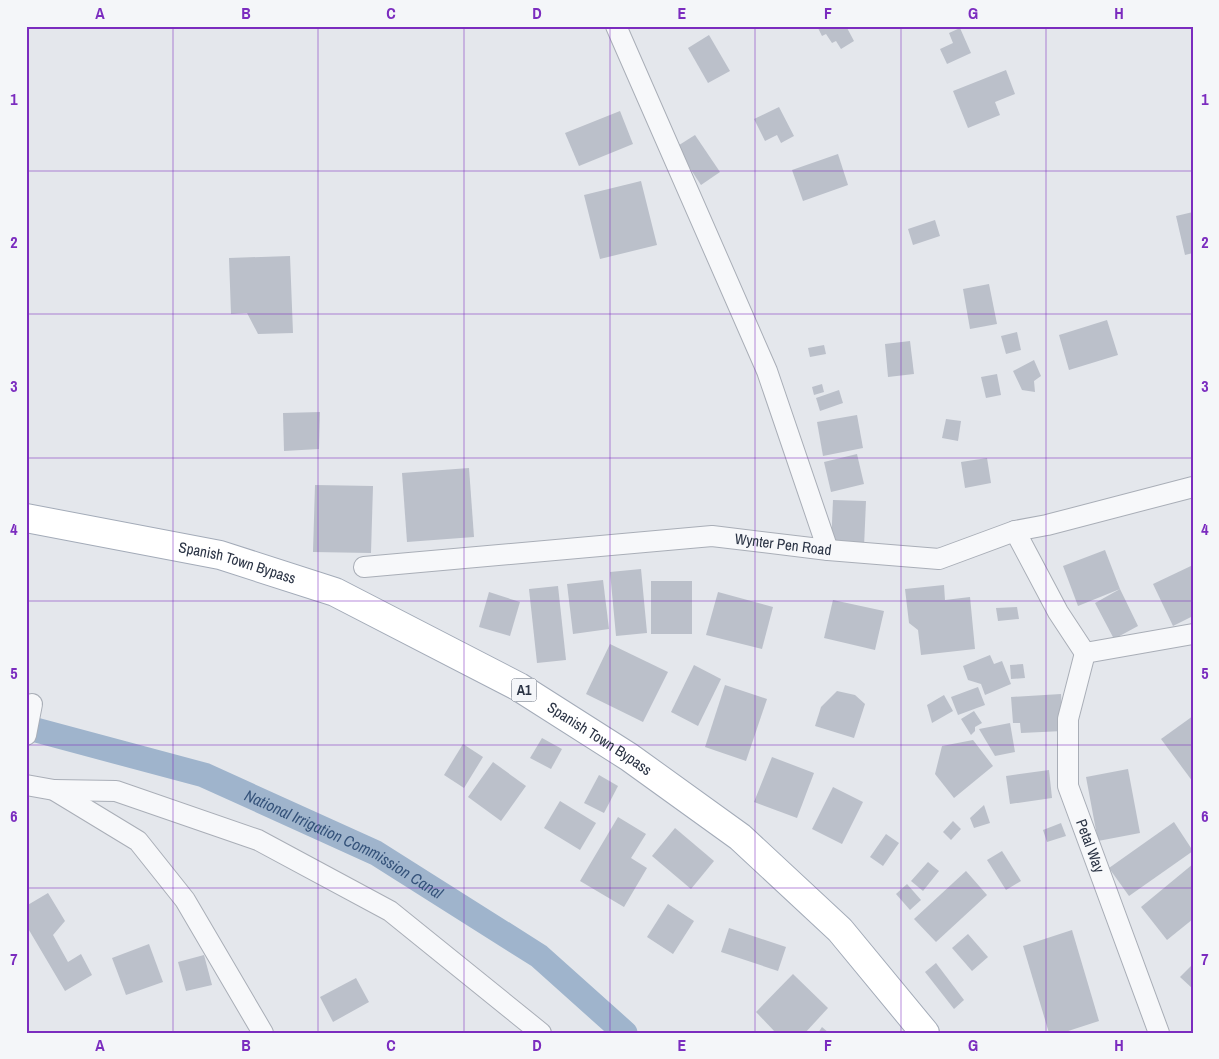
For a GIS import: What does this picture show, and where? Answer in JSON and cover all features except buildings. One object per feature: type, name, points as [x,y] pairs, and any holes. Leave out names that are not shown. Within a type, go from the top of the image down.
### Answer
[{"type":"main road","name":"Spanish Town Bypass","points":[[26,518],[220,555],[335,592],[519,687],[629,757],[740,837],[840,930],[925,1033]]},
{"type":"street","points":[[616,26],[767,371],[828,550]]},
{"type":"street","name":"Wynter Pen Road","points":[[364,567],[712,536],[828,550],[939,559],[1015,531],[1047,525],[1193,487]]},
{"type":"street","points":[[1015,531],[1058,612],[1085,653],[1193,634]]},
{"type":"street","name":"Petal Way","points":[[1085,653],[1068,719],[1068,786],[1159,1033]]},
{"type":"street","points":[[26,735],[32,704]]},
{"type":"street","points":[[26,785],[54,790],[116,791],[258,840],[390,911],[542,1033]]},
{"type":"street","points":[[54,790],[138,841],[185,900],[263,1033]]},
{"type":"waterway","name":"National Irrigation Commission Canal","points":[[26,730],[36,730],[204,775],[376,853],[539,956],[625,1033]]}]
